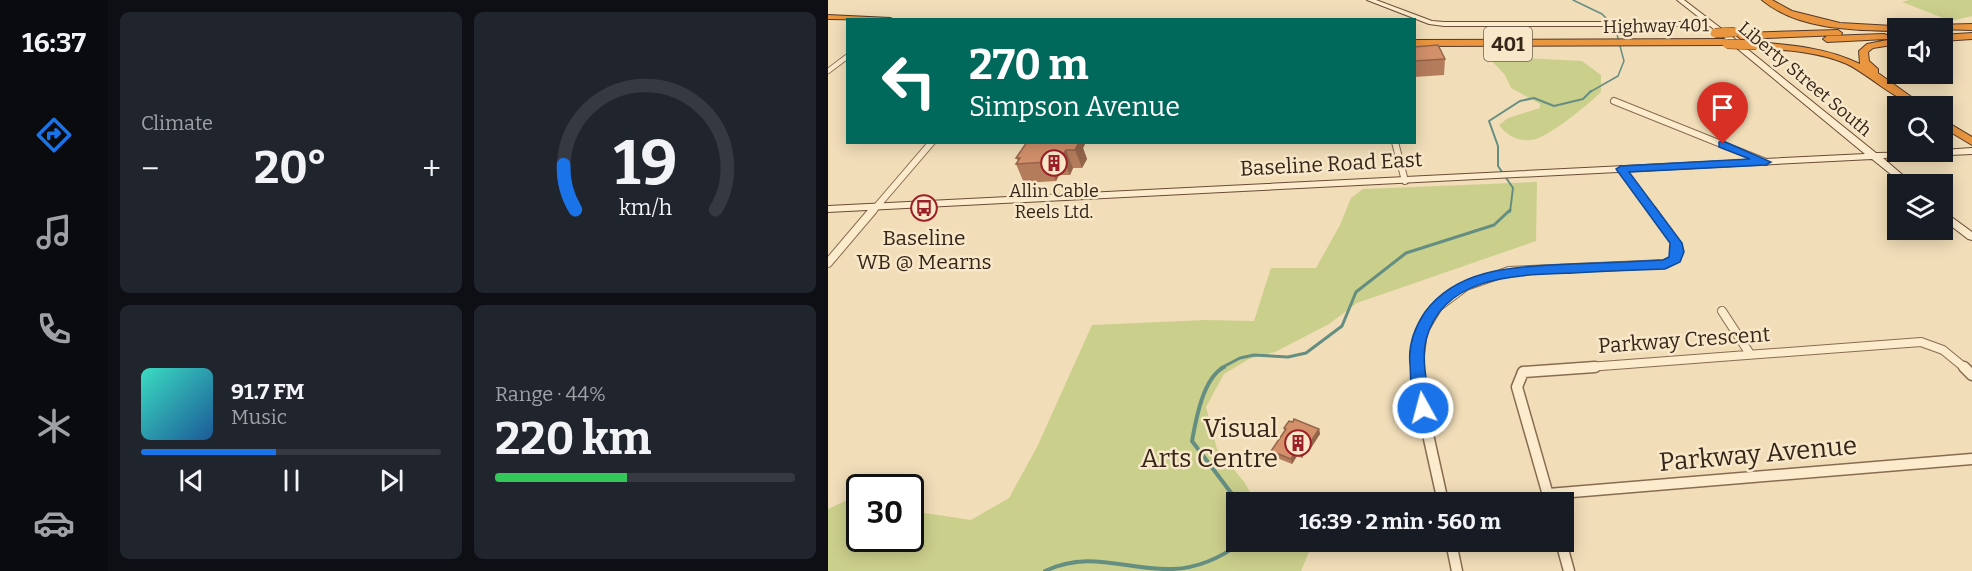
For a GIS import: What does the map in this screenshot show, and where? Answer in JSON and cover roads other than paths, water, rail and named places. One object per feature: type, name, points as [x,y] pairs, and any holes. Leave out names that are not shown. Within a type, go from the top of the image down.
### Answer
[{"type":"highway","points":[[1745,39],[1770,29],[1779,22],[1777,10],[1761,0]]},
{"type":"highway","points":[[1766,0],[1797,17],[1829,25],[1972,27]]},
{"type":"highway","points":[[828,17],[849,18]]},
{"type":"highway","points":[[828,22],[846,23]]},
{"type":"highway","points":[[1953,28],[1972,27]]},
{"type":"highway","name":"Highway 401","points":[[1745,39],[1887,31]]},
{"type":"highway","points":[[1953,36],[1972,35]]},
{"type":"highway","name":"Highway 401","points":[[1416,38],[1626,40],[1638,37],[1745,39],[1887,36]]},
{"type":"highway","points":[[1626,40],[1745,39],[1813,51],[1842,58],[1865,69],[1904,96]]},
{"type":"highway","name":"Highway 401","points":[[1416,43],[1600,40]]},
{"type":"highway","points":[[1887,43],[1870,46],[1863,51],[1862,58],[1873,70],[1887,79]]},
{"type":"highway","points":[[1894,84],[1912,96]]},
{"type":"highway","points":[[1953,124],[1972,136]]},
{"type":"highway","points":[[1953,129],[1972,142]]},
{"type":"street","points":[[1370,0],[1431,23],[1444,24],[1710,24]]},
{"type":"street","name":"Liberty Street South","points":[[1680,0],[1729,37],[1895,174]]},
{"type":"street","points":[[828,71],[846,58]]},
{"type":"street","points":[[1614,101],[1766,162]]},
{"type":"street","points":[[828,263],[930,144]]},
{"type":"street","points":[[1396,144],[1405,181]]},
{"type":"street","name":"Baseline Road East","points":[[828,209],[1972,152]]},
{"type":"street","points":[[1441,492],[1423,408],[1416,355],[1426,322],[1438,305],[1451,294],[1471,282],[1509,271],[1665,264],[1675,259],[1676,243],[1621,169]]},
{"type":"street","points":[[1953,222],[1972,237]]},
{"type":"street","points":[[1722,311],[1750,354]]},
{"type":"street","name":"Parkway Crescent","points":[[1547,492],[1517,387],[1523,372],[1921,342],[1938,345],[1949,351],[1972,375]]},
{"type":"street","name":"Parkway Avenue","points":[[1574,496],[1972,459]]},
{"type":"street","points":[[1453,552],[1457,571]]},
{"type":"street","points":[[1564,552],[1569,571]]},
{"type":"waterway","points":[[1573,0],[1602,14],[1615,27],[1624,61],[1618,76],[1590,92]]},
{"type":"waterway","points":[[1510,212],[1513,188],[1498,166],[1498,146],[1489,121],[1520,101],[1534,98],[1554,106],[1583,99],[1590,92]]},
{"type":"waterway","points":[[1221,368],[1240,358],[1254,355],[1288,357],[1306,353],[1342,326],[1356,292],[1406,253],[1494,225],[1510,210]]},
{"type":"waterway","points":[[1224,367],[1217,372],[1206,389],[1198,411],[1192,441],[1230,492]]},
{"type":"waterway","points":[[1045,571],[1062,565],[1094,561],[1156,569],[1183,568],[1210,561],[1226,552]]},
{"type":"place","name":"Allin Cable Reels Ltd.","points":[[1054,163]]},
{"type":"place","name":"Baseline WB @ Mearns","points":[[924,208]]},
{"type":"place","name":"Visual Arts Centre","points":[[1298,443]]}]
